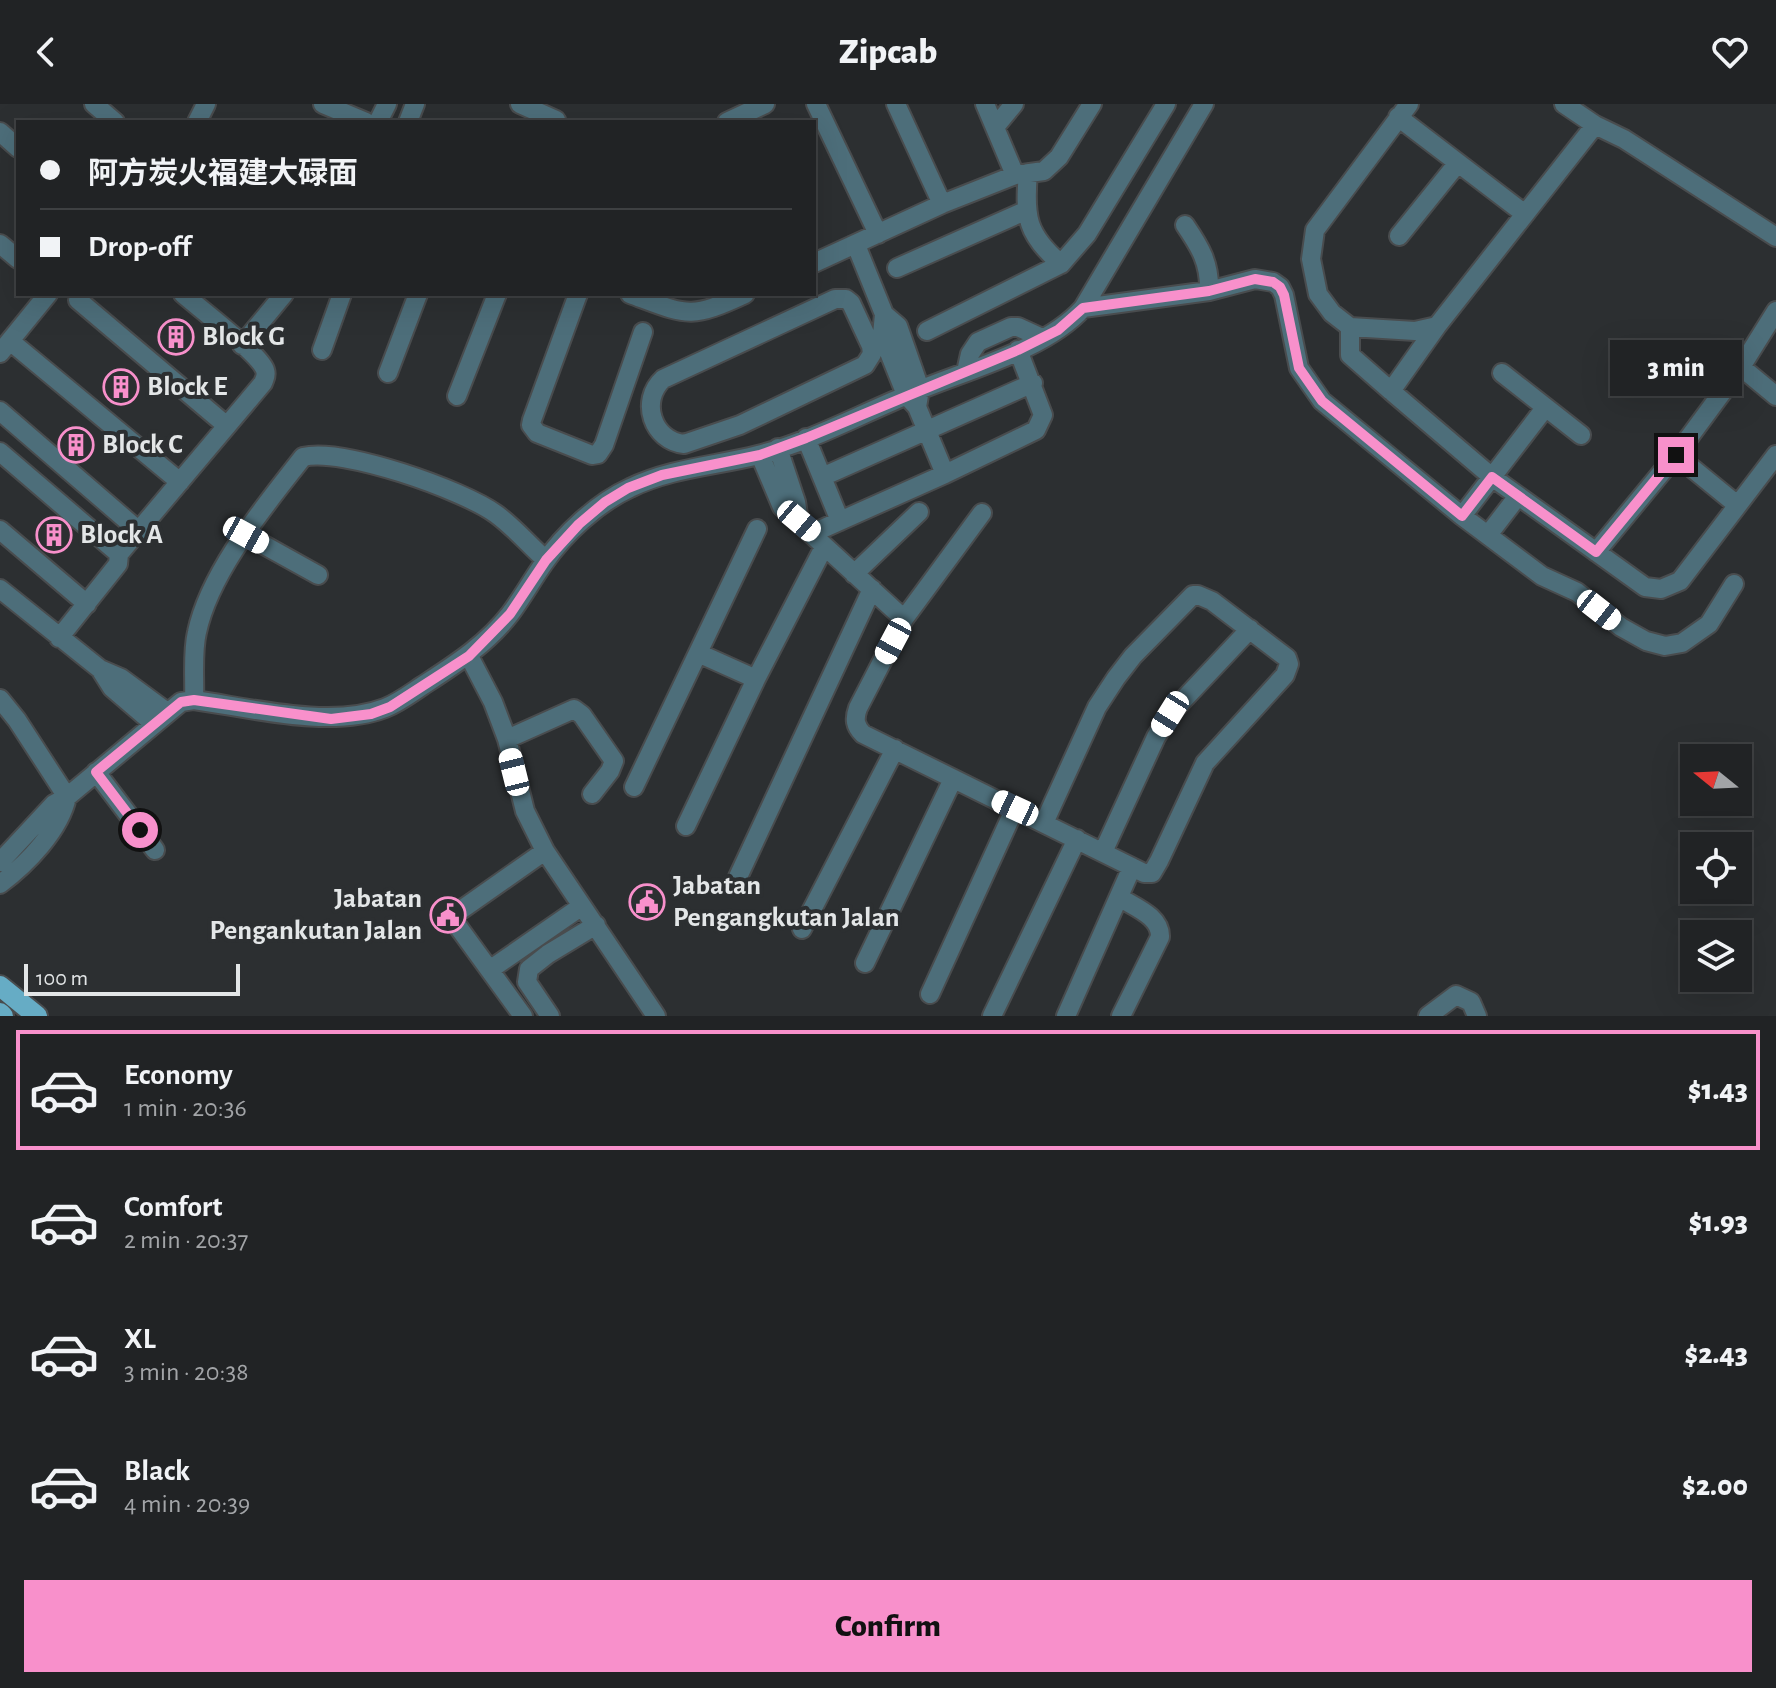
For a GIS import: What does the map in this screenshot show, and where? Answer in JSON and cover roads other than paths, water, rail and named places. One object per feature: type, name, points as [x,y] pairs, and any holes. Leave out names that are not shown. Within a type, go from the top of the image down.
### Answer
[{"type":"main road","points":[[0,986],[37,1016]]},
{"type":"street","points":[[94,104],[113,120]]},
{"type":"street","points":[[323,104],[361,120]]},
{"type":"street","points":[[520,104],[556,120]]},
{"type":"street","points":[[736,120],[765,104]]},
{"type":"street","points":[[816,104],[878,234]]},
{"type":"street","points":[[896,104],[942,204]]},
{"type":"street","points":[[985,104],[1021,174],[1028,222],[1038,241],[1061,264]]},
{"type":"street","points":[[995,127],[1014,104]]},
{"type":"street","points":[[816,262],[942,204],[1021,174],[1044,171],[1051,166],[1092,104]]},
{"type":"street","points":[[927,331],[1061,264],[1087,234],[1166,104]]},
{"type":"street","points":[[3,855],[54,804],[67,797],[181,702],[194,700],[331,719],[355,717],[390,707],[469,656],[510,614],[546,560],[579,524],[628,488],[662,475],[753,456],[806,438],[915,397],[1058,330],[1083,308],[1204,104]]},
{"type":"street","points":[[1564,104],[1776,237]]},
{"type":"street","points":[[1437,326],[1415,331],[1350,327],[1332,313],[1318,294],[1311,259],[1315,230],[1403,110],[1457,164],[1525,214]]},
{"type":"street","points":[[1391,391],[1437,326],[1595,125]]},
{"type":"street","points":[[0,132],[16,146]]},
{"type":"street","points":[[1399,236],[1457,164]]},
{"type":"street","points":[[897,268],[1025,211]]},
{"type":"street","points":[[1185,225],[1205,256],[1210,273],[1209,291]]},
{"type":"street","points":[[0,244],[16,257]]},
{"type":"street","points":[[856,245],[884,314],[898,326],[915,397],[945,474]]},
{"type":"street","points":[[1083,308],[1209,291],[1255,279],[1273,282],[1280,287],[1299,368],[1322,401],[1462,516],[1542,576],[1577,592],[1621,627],[1646,641],[1665,646],[1682,643],[1709,624],[1734,584]]},
{"type":"street","points":[[46,296],[5,347],[180,482]]},
{"type":"street","points":[[59,638],[118,564],[119,554],[266,376],[263,366],[242,345],[185,296]]},
{"type":"street","points":[[242,345],[282,296]]},
{"type":"street","points":[[322,350],[341,296]]},
{"type":"street","points":[[388,373],[417,296]]},
{"type":"street","points":[[457,396],[496,296]]},
{"type":"street","points":[[577,296],[532,420],[531,425],[537,433],[592,455],[601,451],[643,332]]},
{"type":"street","points":[[635,296],[676,311],[695,313],[714,309],[738,296]]},
{"type":"street","points":[[835,299],[846,299],[851,303],[871,346],[872,354],[865,365],[740,425],[684,444],[675,443],[658,431],[652,417],[653,393],[663,379],[835,299]]},
{"type":"street","points":[[78,300],[227,426]]},
{"type":"street","points":[[1596,552],[1676,455],[1741,367],[1776,311]]},
{"type":"street","points":[[966,372],[970,354],[978,342],[1011,327],[1042,338]]},
{"type":"street","points":[[1350,327],[1350,355],[1492,477],[1645,587],[1661,589],[1680,581],[1776,455]]},
{"type":"street","points":[[686,826],[756,679],[812,533],[1036,430],[1043,415],[1018,350]]},
{"type":"street","points":[[1741,367],[1776,396]]},
{"type":"street","points":[[1502,373],[1581,435]]},
{"type":"street","points":[[822,477],[1033,383]]},
{"type":"street","points":[[1462,516],[1545,408]]},
{"type":"street","points":[[0,411],[139,531]]},
{"type":"street","points":[[740,425],[753,456],[782,507],[904,619]]},
{"type":"street","points":[[806,438],[840,521]]},
{"type":"street","points":[[778,448],[796,502],[812,533]]},
{"type":"street","points":[[0,452],[119,554]]},
{"type":"street","points":[[1676,455],[1736,504]]},
{"type":"street","points":[[194,700],[197,633],[214,583],[265,506],[303,457],[333,456],[456,492],[497,515],[546,560]]},
{"type":"street","points":[[1488,535],[1518,496]]},
{"type":"street","points":[[854,574],[919,512]]},
{"type":"street","points":[[982,513],[904,619],[855,716],[857,728],[863,734],[1144,873],[1152,873],[1205,763],[1285,675],[1289,664],[1287,658],[1250,629],[1205,597],[1193,595],[1133,656],[1103,697],[1044,823]]},
{"type":"street","points":[[634,787],[757,529]]},
{"type":"street","points":[[0,530],[87,604]]},
{"type":"street","points":[[246,535],[318,575]]},
{"type":"street","points":[[0,589],[100,669],[121,678],[160,718]]},
{"type":"street","points":[[738,877],[872,589]]},
{"type":"street","points":[[1103,852],[1156,737],[1170,714],[1250,629]]},
{"type":"street","points":[[698,653],[756,679]]},
{"type":"street","points":[[469,656],[493,702],[507,739],[525,811],[545,851],[656,1016]]},
{"type":"street","points":[[0,699],[67,797],[64,810],[37,849],[15,874],[0,884]]},
{"type":"street","points":[[507,739],[574,709],[582,715],[614,761],[592,794]]},
{"type":"street","points":[[802,929],[895,749]]},
{"type":"street","points":[[96,772],[155,850]]},
{"type":"street","points":[[865,963],[953,779]]},
{"type":"street","points":[[930,994],[1015,808]]},
{"type":"street","points":[[992,1016],[1077,839]]},
{"type":"street","points":[[523,1016],[451,917],[545,851]]},
{"type":"street","points":[[1066,1016],[1132,867]]},
{"type":"street","points":[[1119,897],[1153,919],[1160,929],[1160,937],[1121,1016]]},
{"type":"street","points":[[491,969],[582,906]]},
{"type":"street","points":[[550,1016],[527,982],[529,969],[596,925]]},
{"type":"street","points":[[1428,1016],[1456,995],[1471,1002],[1477,1016]]},
{"type":"place","name":"Block G","points":[[176,337]]},
{"type":"place","name":"Block E","points":[[121,387]]},
{"type":"place","name":"Block C","points":[[76,445]]},
{"type":"place","name":"Block A","points":[[54,535]]},
{"type":"place","name":"Jabatan Pengangkutan Jalan","points":[[647,902]]},
{"type":"place","name":"Jabatan Pengankutan Jalan","points":[[448,915]]}]
